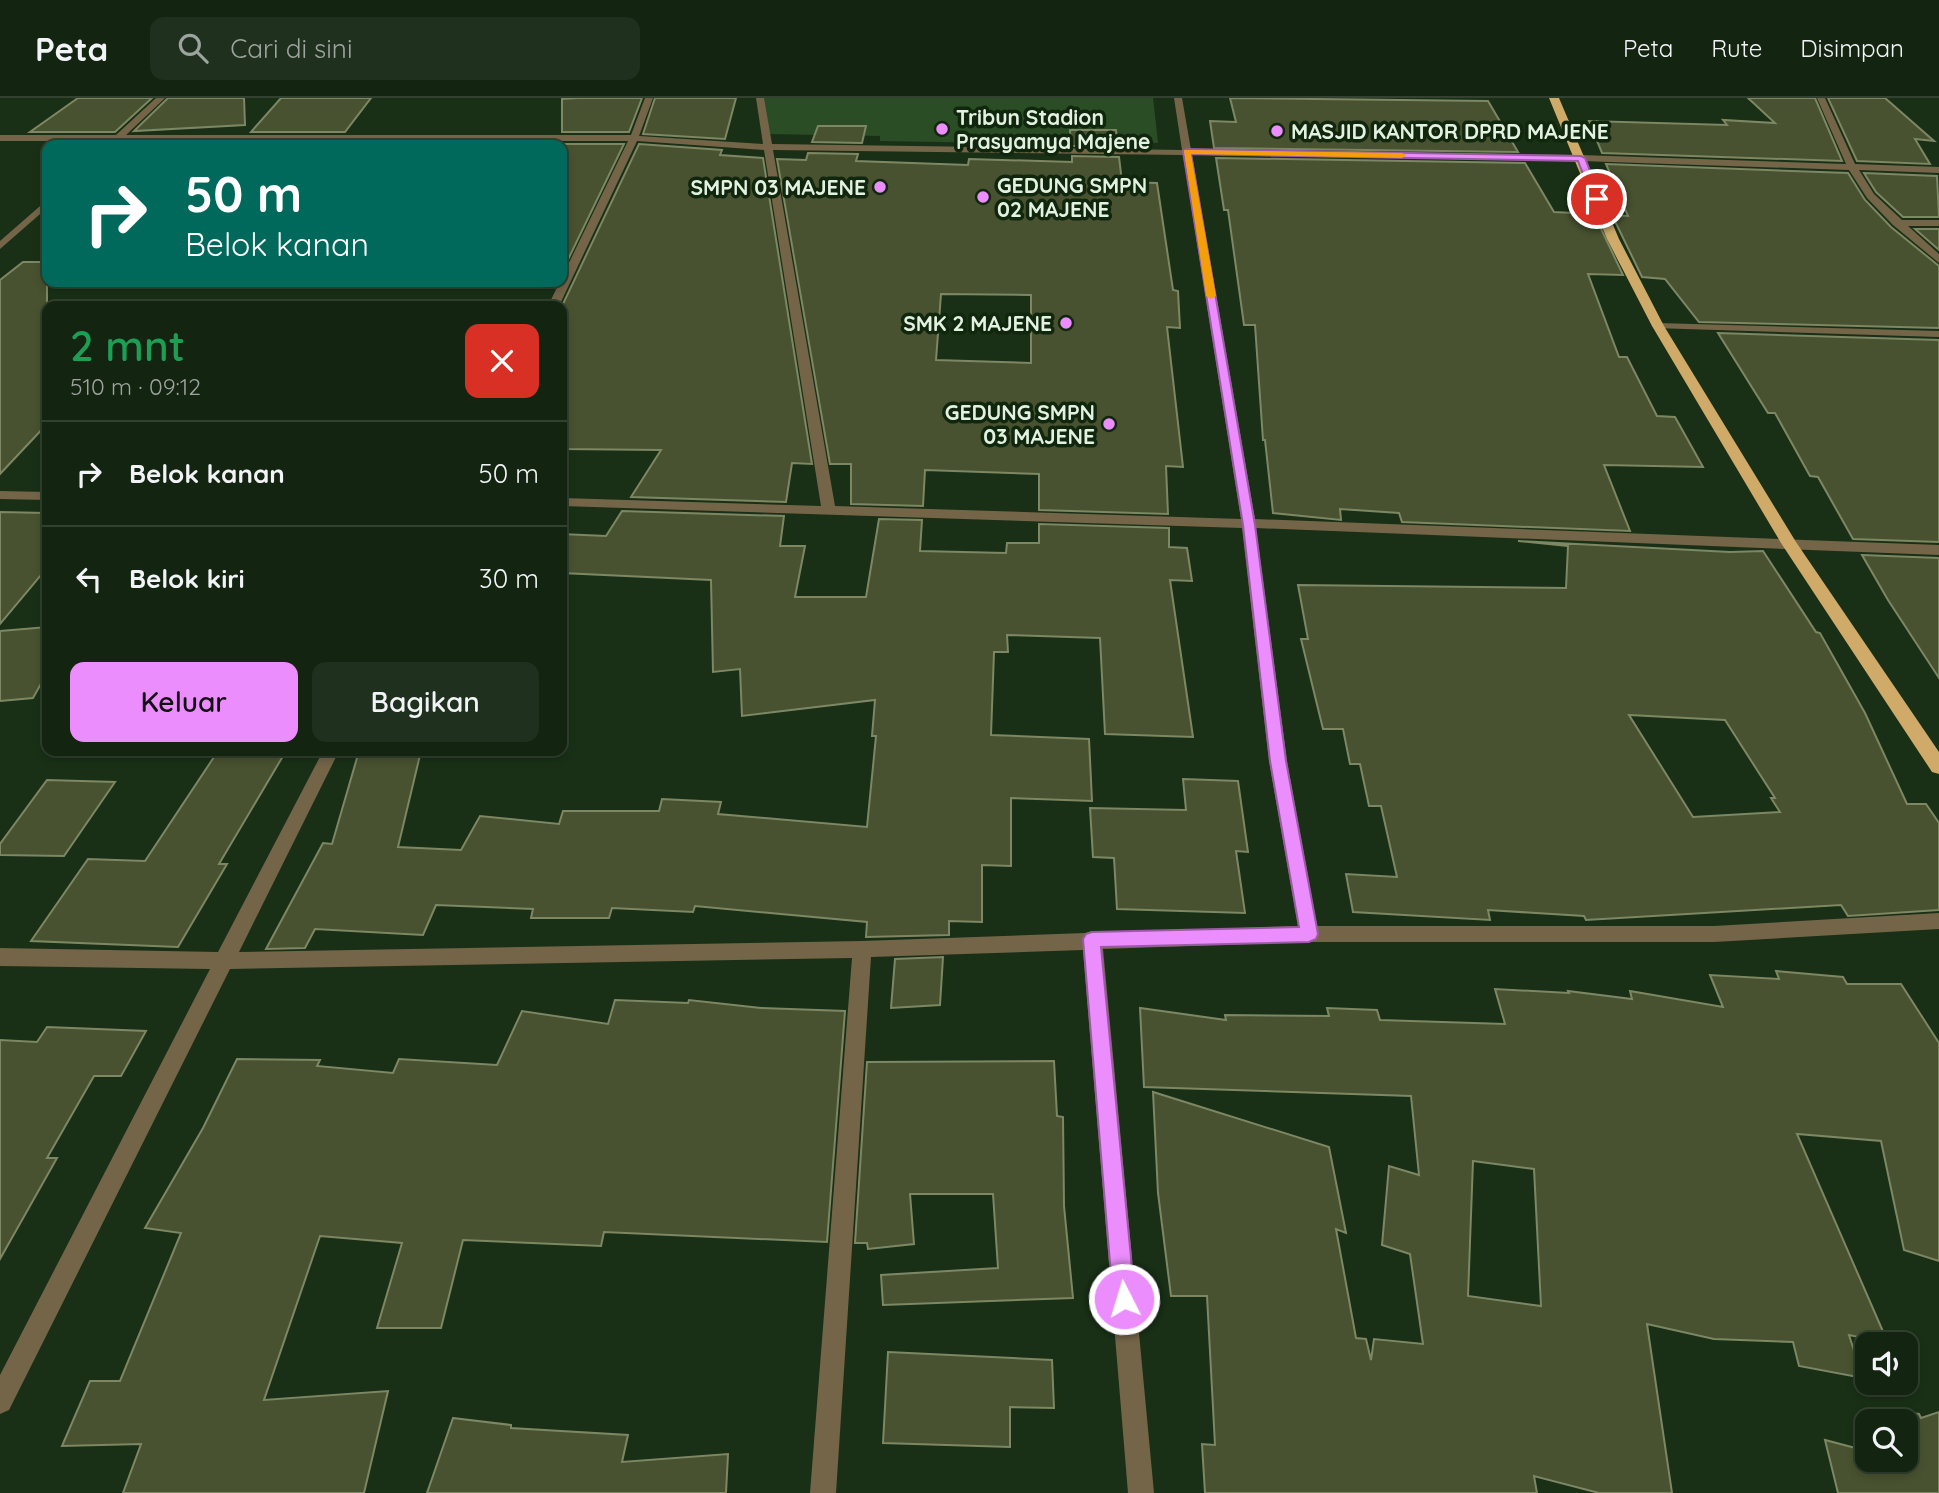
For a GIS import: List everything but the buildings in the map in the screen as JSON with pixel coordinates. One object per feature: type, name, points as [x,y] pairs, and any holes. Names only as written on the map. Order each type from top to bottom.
[{"type":"highway","points":[[1554,98],[1613,239],[1658,326],[1789,543],[1939,767]]},
{"type":"street","points":[[116,140],[161,98]]},
{"type":"street","points":[[567,277],[634,138],[649,98]]},
{"type":"street","points":[[760,98],[766,147],[829,511]]},
{"type":"street","points":[[1178,98],[1249,525],[1278,761],[1309,934]]},
{"type":"street","points":[[1821,98],[1852,167],[1870,196],[1939,260]]},
{"type":"street","points":[[0,138],[634,138],[766,147],[1581,158],[1939,170]]},
{"type":"street","points":[[0,246],[42,208]]},
{"type":"street","points":[[1897,223],[1939,223]]},
{"type":"street","points":[[1658,326],[1939,334]]},
{"type":"street","points":[[0,495],[42,496]]},
{"type":"street","points":[[567,502],[1939,550]]},
{"type":"street","points":[[0,1401],[328,756]]},
{"type":"street","points":[[0,957],[223,961],[862,949],[1092,939],[1309,934],[1714,934],[1939,921]]},
{"type":"street","points":[[1092,939],[1142,1493]]},
{"type":"street","points":[[823,1493],[862,949]]},
{"type":"green space","points":[[763,98],[1153,98],[1158,143],[997,139],[996,143],[880,141],[880,136],[769,134]]},
{"type":"slow traffic","points":[[1211,296],[1187,151],[1402,155]]},
{"type":"place","name":"Tribun Stadion Prasyamya Majene","points":[[942,129]]},
{"type":"place","name":"MASJID KANTOR DPRD MAJENE","points":[[1277,131]]},
{"type":"place","name":"SMPN 03 MAJENE","points":[[880,187]]},
{"type":"place","name":"GEDUNG SMPN 02 MAJENE","points":[[983,197]]},
{"type":"place","name":"SMK 2 MAJENE","points":[[1066,323]]},
{"type":"place","name":"GEDUNG SMPN 03 MAJENE","points":[[1109,424]]},
{"type":"route","points":[[1124,1299],[1092,939],[1309,934],[1278,761],[1249,525],[1187,151],[1581,158],[1597,199]]}]
